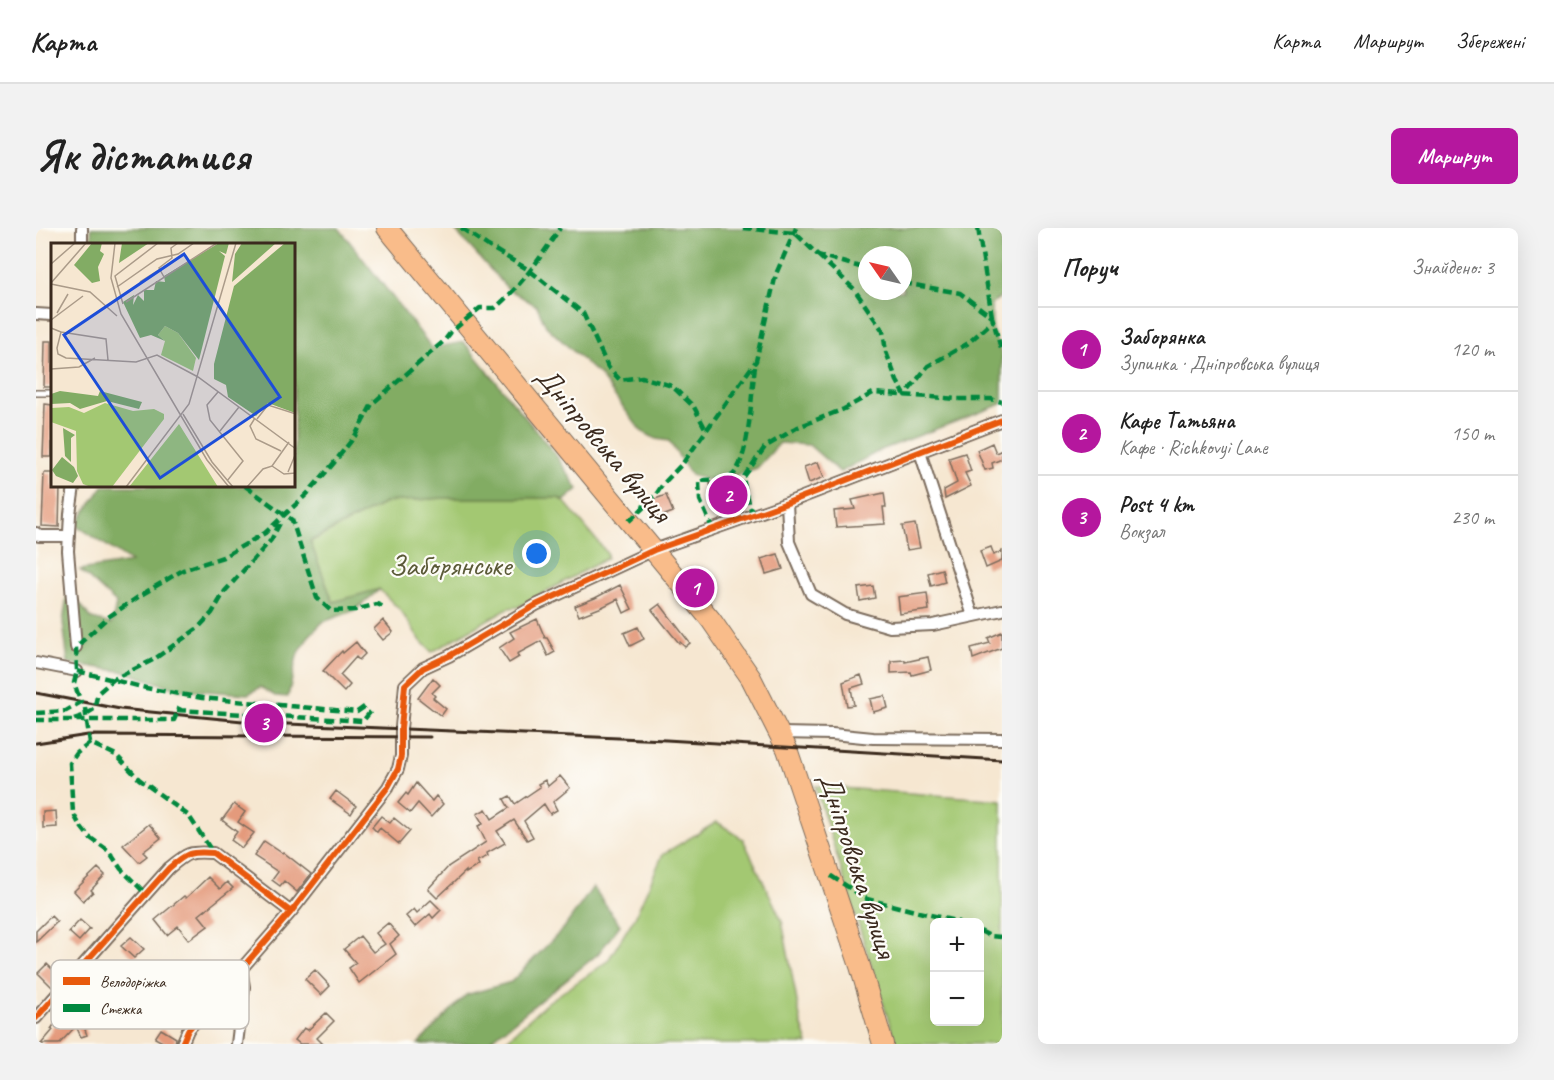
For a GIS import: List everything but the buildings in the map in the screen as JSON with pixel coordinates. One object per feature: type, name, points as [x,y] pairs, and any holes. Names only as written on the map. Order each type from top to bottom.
[{"type":"highway","name":"Дніпровська вулиця","points":[[387,228],[711,620],[751,678],[780,733],[793,764],[860,966],[883,1044]]},
{"type":"street","points":[[36,314],[51,315]]},
{"type":"street","points":[[248,960],[291,912],[388,787],[398,769],[401,756],[405,685],[423,668],[449,656],[536,605],[654,550],[787,503],[1002,420]]},
{"type":"street","points":[[920,452],[973,616]]},
{"type":"street","points":[[74,488],[68,551],[76,647]]},
{"type":"street","points":[[787,503],[789,542],[811,594],[845,614],[890,627],[933,625],[1002,610]]},
{"type":"street","points":[[36,533],[39,536],[69,536]]},
{"type":"street","points":[[36,663],[77,671]]},
{"type":"street","points":[[780,733],[873,738],[1002,739]]},
{"type":"street","points":[[87,960],[169,868],[186,854],[199,852],[213,854],[291,912]]},
{"type":"street","points":[[36,1018],[51,1001]]},
{"type":"street","points":[[183,1044],[189,1029]]},
{"type":"street","points":[[237,1044],[239,1029]]},
{"type":"green space","points":[[91,228],[339,228],[432,348],[464,342],[555,454],[578,489],[564,501],[558,498],[444,498],[387,502],[310,541],[333,602],[380,589],[355,610],[323,622],[309,636],[297,656],[288,697],[275,696],[261,687],[248,694],[176,689],[126,672],[68,663],[63,622],[68,589],[92,619],[112,624],[116,603],[80,570],[131,562],[76,525],[102,488],[296,488],[296,243],[92,243]]},
{"type":"green space","points":[[453,228],[1002,228],[1002,296],[991,304],[993,332],[1002,356],[1002,404],[881,450],[840,472],[809,445],[780,443],[757,468],[715,482],[691,475],[669,441],[656,439],[641,431],[600,376],[546,326],[537,306],[508,289]]},
{"type":"green space","name":"Заборянське","points":[[444,498],[558,498],[564,501],[607,553],[607,558],[518,607],[508,608],[432,652],[421,641],[400,610],[380,590],[333,602],[310,542],[387,502]]},
{"type":"green space","points":[[815,786],[1002,800],[1002,1044],[896,1044]]},
{"type":"green space","points":[[717,822],[743,839],[782,921],[801,1023],[808,1044],[502,1044],[548,1002],[607,962],[635,917],[663,854]]},
{"type":"green space","points":[[593,887],[620,925],[598,954],[486,1044],[418,1044],[466,995],[511,982],[564,928]]},
{"type":"railway","points":[[36,693],[120,709],[264,723],[666,740],[1002,760]]},
{"type":"railway","points":[[36,743],[88,735],[430,737]]},
{"type":"marked path","points":[[461,228],[529,270],[583,313],[608,367],[620,380],[642,377],[672,386],[694,407],[706,430]]},
{"type":"marked path","points":[[36,713],[66,711],[81,702],[74,683],[77,671],[76,647],[107,618],[183,570],[223,557],[265,533],[307,494],[333,464],[355,436],[372,404],[480,308],[495,308],[530,271],[560,228]]},
{"type":"marked path","points":[[743,228],[795,233],[818,255],[858,266]]},
{"type":"marked path","points":[[629,521],[643,508],[645,502],[655,496],[683,463],[756,361],[776,274],[796,228]]},
{"type":"marked path","points":[[978,228],[992,317]]},
{"type":"marked path","points":[[818,255],[854,289],[883,331],[886,352],[905,395],[928,366],[967,344],[993,321]]},
{"type":"marked path","points":[[912,285],[960,293],[992,317],[1002,352]]},
{"type":"marked path","points":[[713,530],[700,500],[699,482],[726,479],[737,470],[742,459],[749,427],[755,367]]},
{"type":"marked path","points":[[754,515],[748,503],[743,478],[765,447],[798,427],[844,409],[873,393],[991,399],[1002,402]]},
{"type":"marked path","points":[[248,488],[292,520],[317,598],[331,611],[355,610],[377,604],[384,607]]},
{"type":"marked path","points":[[74,719],[94,709],[98,693],[114,679],[153,660],[198,628],[212,613],[225,591],[271,540],[280,523]]},
{"type":"marked path","points":[[77,671],[146,688],[202,698],[357,712],[367,705]]},
{"type":"marked path","points":[[36,720],[174,720],[180,707]]},
{"type":"marked path","points":[[85,708],[90,743],[116,755],[139,779],[189,816],[213,853]]},
{"type":"marked path","points":[[177,710],[363,721],[371,711]]},
{"type":"marked path","points":[[90,743],[77,753],[70,763],[73,813],[89,837],[109,851],[121,869],[146,894]]},
{"type":"marked path","points":[[831,876],[867,899],[943,918]]},
{"type":"marked path","points":[[984,933],[1002,937]]},
{"type":"cycle path","points":[[249,960],[291,912],[388,787],[398,769],[401,756],[405,685],[423,668],[449,656],[536,605],[654,550],[787,503],[1002,420]]},
{"type":"cycle path","points":[[87,960],[169,868],[189,854],[213,853],[291,912]]},
{"type":"cycle path","points":[[36,1018],[51,1001]]},
{"type":"cycle path","points":[[182,1044],[189,1029]]},
{"type":"place","name":"Кафе Татьяна","points":[[728,495]]},
{"type":"place","name":"Заборянка","points":[[695,588]]},
{"type":"place","name":"Post 4 km","points":[[264,723]]}]
